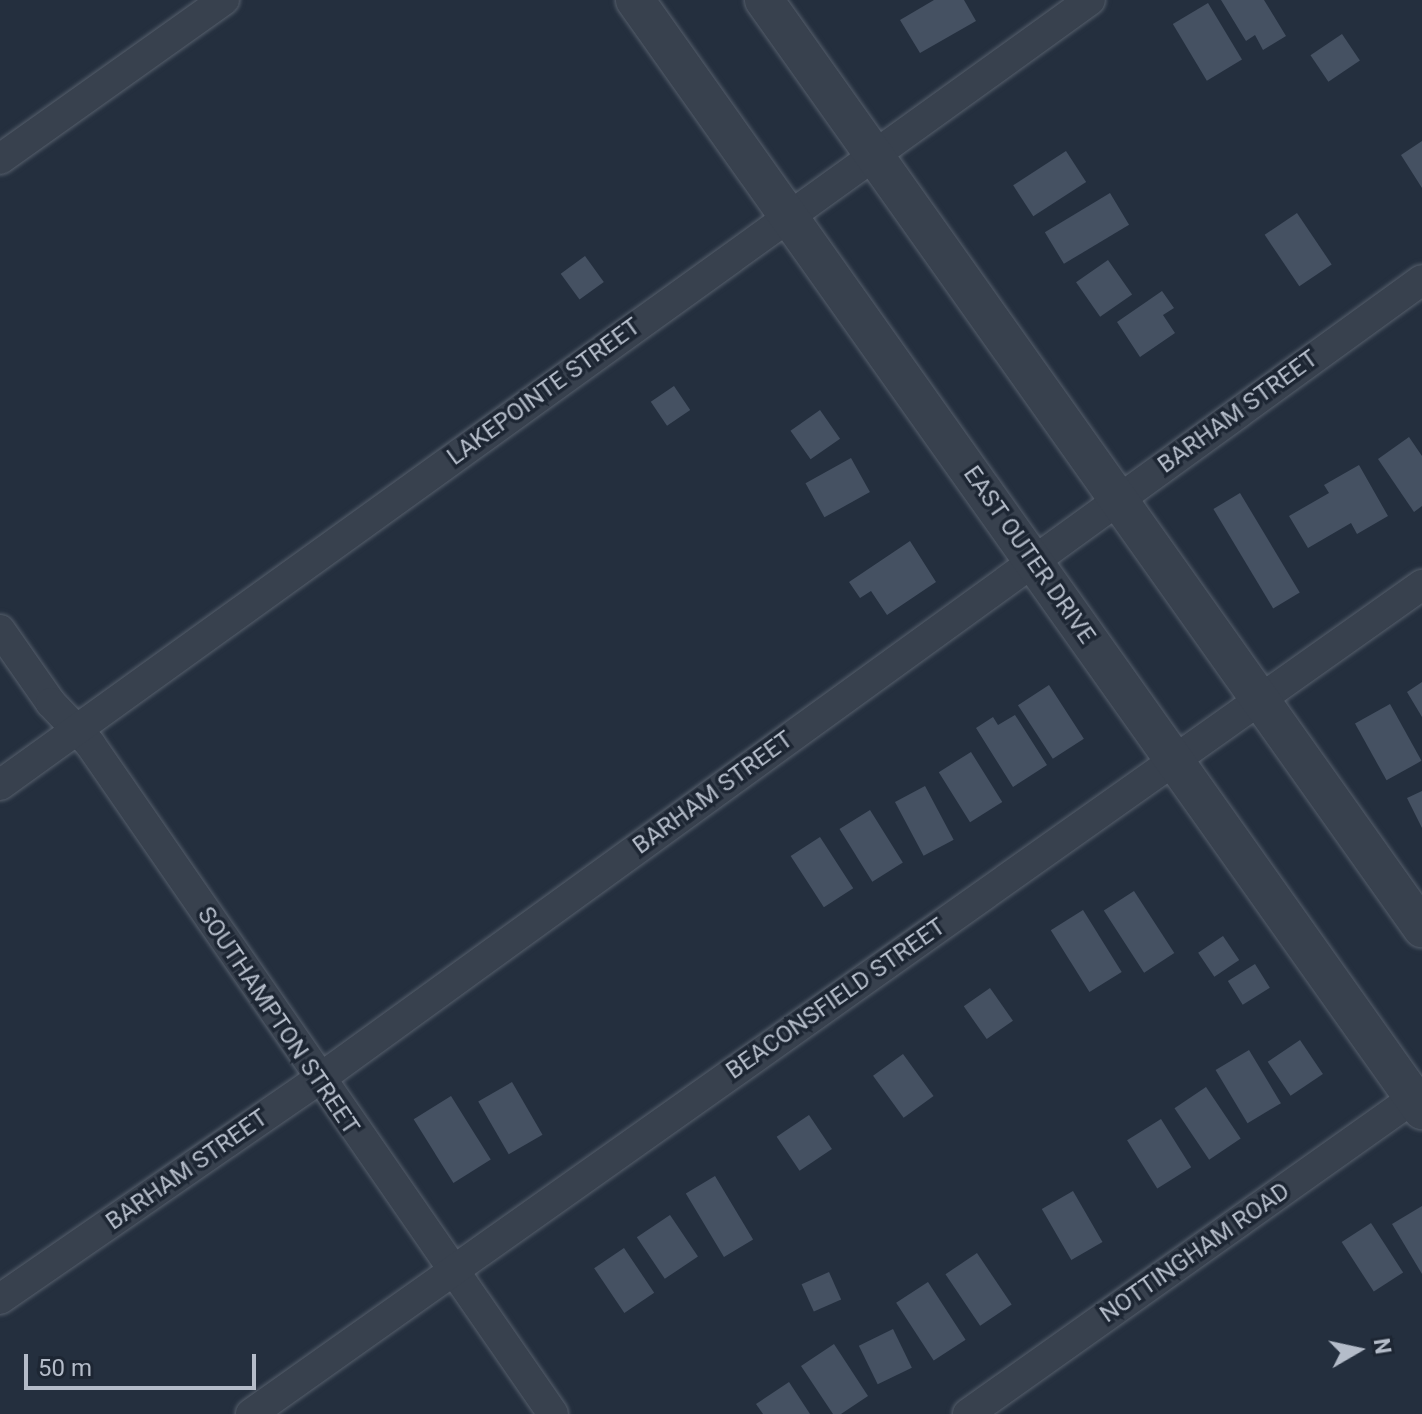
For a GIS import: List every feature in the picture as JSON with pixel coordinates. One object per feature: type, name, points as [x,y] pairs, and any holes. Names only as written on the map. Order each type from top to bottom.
[{"type":"street","points":[[0,159],[224,0]]},
{"type":"street","name":"EAST OUTER DRIVE","points":[[635,0],[1419,1100]]},
{"type":"street","points":[[764,0],[1422,928]]},
{"type":"street","name":"LAKEPOINTE STREET","points":[[0,785],[1090,0]]},
{"type":"street","name":"BARHAM STREET","points":[[0,1299],[318,1080],[1422,280]]},
{"type":"street","name":"BEACONSFIELD STREET","points":[[251,1414],[1422,585]]},
{"type":"street","name":"SOUTHAMPTON STREET","points":[[0,630],[51,703],[78,729],[318,1080],[553,1414]]},
{"type":"street","name":"NOTTINGHAM ROAD","points":[[968,1414],[1419,1100]]},
{"type":"building","points":[[934,0],[964,0],[976,21],[920,53],[900,20]]},
{"type":"building","points":[[1221,0],[1264,0],[1286,36],[1263,50],[1255,35],[1246,41]]},
{"type":"building","points":[[1208,3],[1242,60],[1207,81],[1173,24]]},
{"type":"building","points":[[1342,34],[1360,61],[1328,82],[1310,55]]},
{"type":"building","points":[[1422,141],[1422,188],[1401,155]]},
{"type":"building","points":[[1066,151],[1086,182],[1033,216],[1013,185]]},
{"type":"building","points":[[1110,193],[1129,225],[1064,264],[1045,232]]},
{"type":"building","points":[[1297,213],[1332,264],[1299,286],[1265,235]]},
{"type":"building","points":[[585,256],[604,282],[580,300],[561,274]]},
{"type":"building","points":[[1108,260],[1132,294],[1100,317],[1076,282]]},
{"type":"building","points":[[1162,291],[1174,308],[1163,315],[1175,333],[1140,357],[1117,322]]},
{"type":"building","points":[[674,386],[690,410],[667,426],[651,402]]},
{"type":"building","points":[[820,410],[840,439],[811,459],[791,431]]},
{"type":"building","points":[[1409,437],[1422,456],[1422,506],[1414,512],[1378,459]]},
{"type":"building","points":[[851,458],[870,492],[824,517],[806,483]]},
{"type":"building","points":[[1359,465],[1388,516],[1357,534],[1351,523],[1308,548],[1289,516],[1329,493],[1324,485]]},
{"type":"building","points":[[1240,493],[1300,592],[1273,608],[1213,509]]},
{"type":"building","points":[[910,541],[936,582],[887,615],[871,591],[860,598],[849,582]]},
{"type":"building","points":[[1422,682],[1422,717],[1407,692]]},
{"type":"building","points":[[1049,685],[1084,739],[1053,759],[1018,705]]},
{"type":"building","points":[[1390,704],[1422,761],[1387,780],[1355,723]]},
{"type":"building","points":[[1015,715],[1047,765],[1013,787],[976,728],[993,717],[998,725]]},
{"type":"building","points":[[971,752],[1002,802],[970,822],[939,772]]},
{"type":"building","points":[[925,786],[954,840],[924,856],[895,802]]},
{"type":"building","points":[[1422,791],[1422,828],[1407,798]]},
{"type":"building","points":[[870,810],[903,863],[872,882],[839,829]]},
{"type":"building","points":[[820,837],[853,888],[824,907],[791,856]]},
{"type":"building","points":[[1134,891],[1174,953],[1144,973],[1104,911]]},
{"type":"building","points":[[1083,910],[1122,972],[1089,992],[1051,930]]},
{"type":"building","points":[[1223,936],[1239,960],[1214,977],[1198,953]]},
{"type":"building","points":[[1255,964],[1270,988],[1243,1005],[1228,981]]},
{"type":"building","points":[[990,988],[1013,1021],[987,1039],[964,1006]]},
{"type":"building","points":[[1300,1040],[1323,1074],[1291,1096],[1268,1062]]},
{"type":"building","points":[[1249,1050],[1281,1103],[1248,1123],[1216,1070]]},
{"type":"building","points":[[903,1054],[934,1096],[904,1118],[873,1076]]},
{"type":"building","points":[[512,1082],[542,1135],[509,1154],[478,1102]]},
{"type":"building","points":[[1206,1087],[1241,1138],[1209,1160],[1174,1108]]},
{"type":"building","points":[[451,1096],[491,1160],[453,1183],[414,1119]]},
{"type":"building","points":[[809,1115],[832,1149],[800,1171],[777,1137]]},
{"type":"building","points":[[1161,1119],[1191,1167],[1157,1189],[1127,1140]]},
{"type":"building","points":[[715,1176],[753,1239],[724,1257],[686,1194]]},
{"type":"building","points":[[1073,1191],[1102,1242],[1071,1260],[1042,1209]]},
{"type":"building","points":[[1422,1206],[1422,1274],[1392,1224]]},
{"type":"building","points":[[670,1215],[698,1256],[665,1279],[637,1237]]},
{"type":"building","points":[[1371,1223],[1403,1272],[1374,1292],[1342,1242]]},
{"type":"building","points":[[624,1248],[654,1293],[624,1313],[594,1268]]},
{"type":"building","points":[[977,1253],[1012,1304],[980,1326],[945,1274]]},
{"type":"building","points":[[829,1272],[841,1299],[814,1312],[802,1284]]},
{"type":"building","points":[[928,1282],[966,1340],[934,1361],[896,1303]]},
{"type":"building","points":[[893,1329],[912,1368],[878,1384],[859,1346]]},
{"type":"building","points":[[834,1344],[868,1396],[841,1414],[833,1414],[801,1366]]},
{"type":"building","points":[[789,1382],[810,1414],[763,1414],[756,1404]]}]
